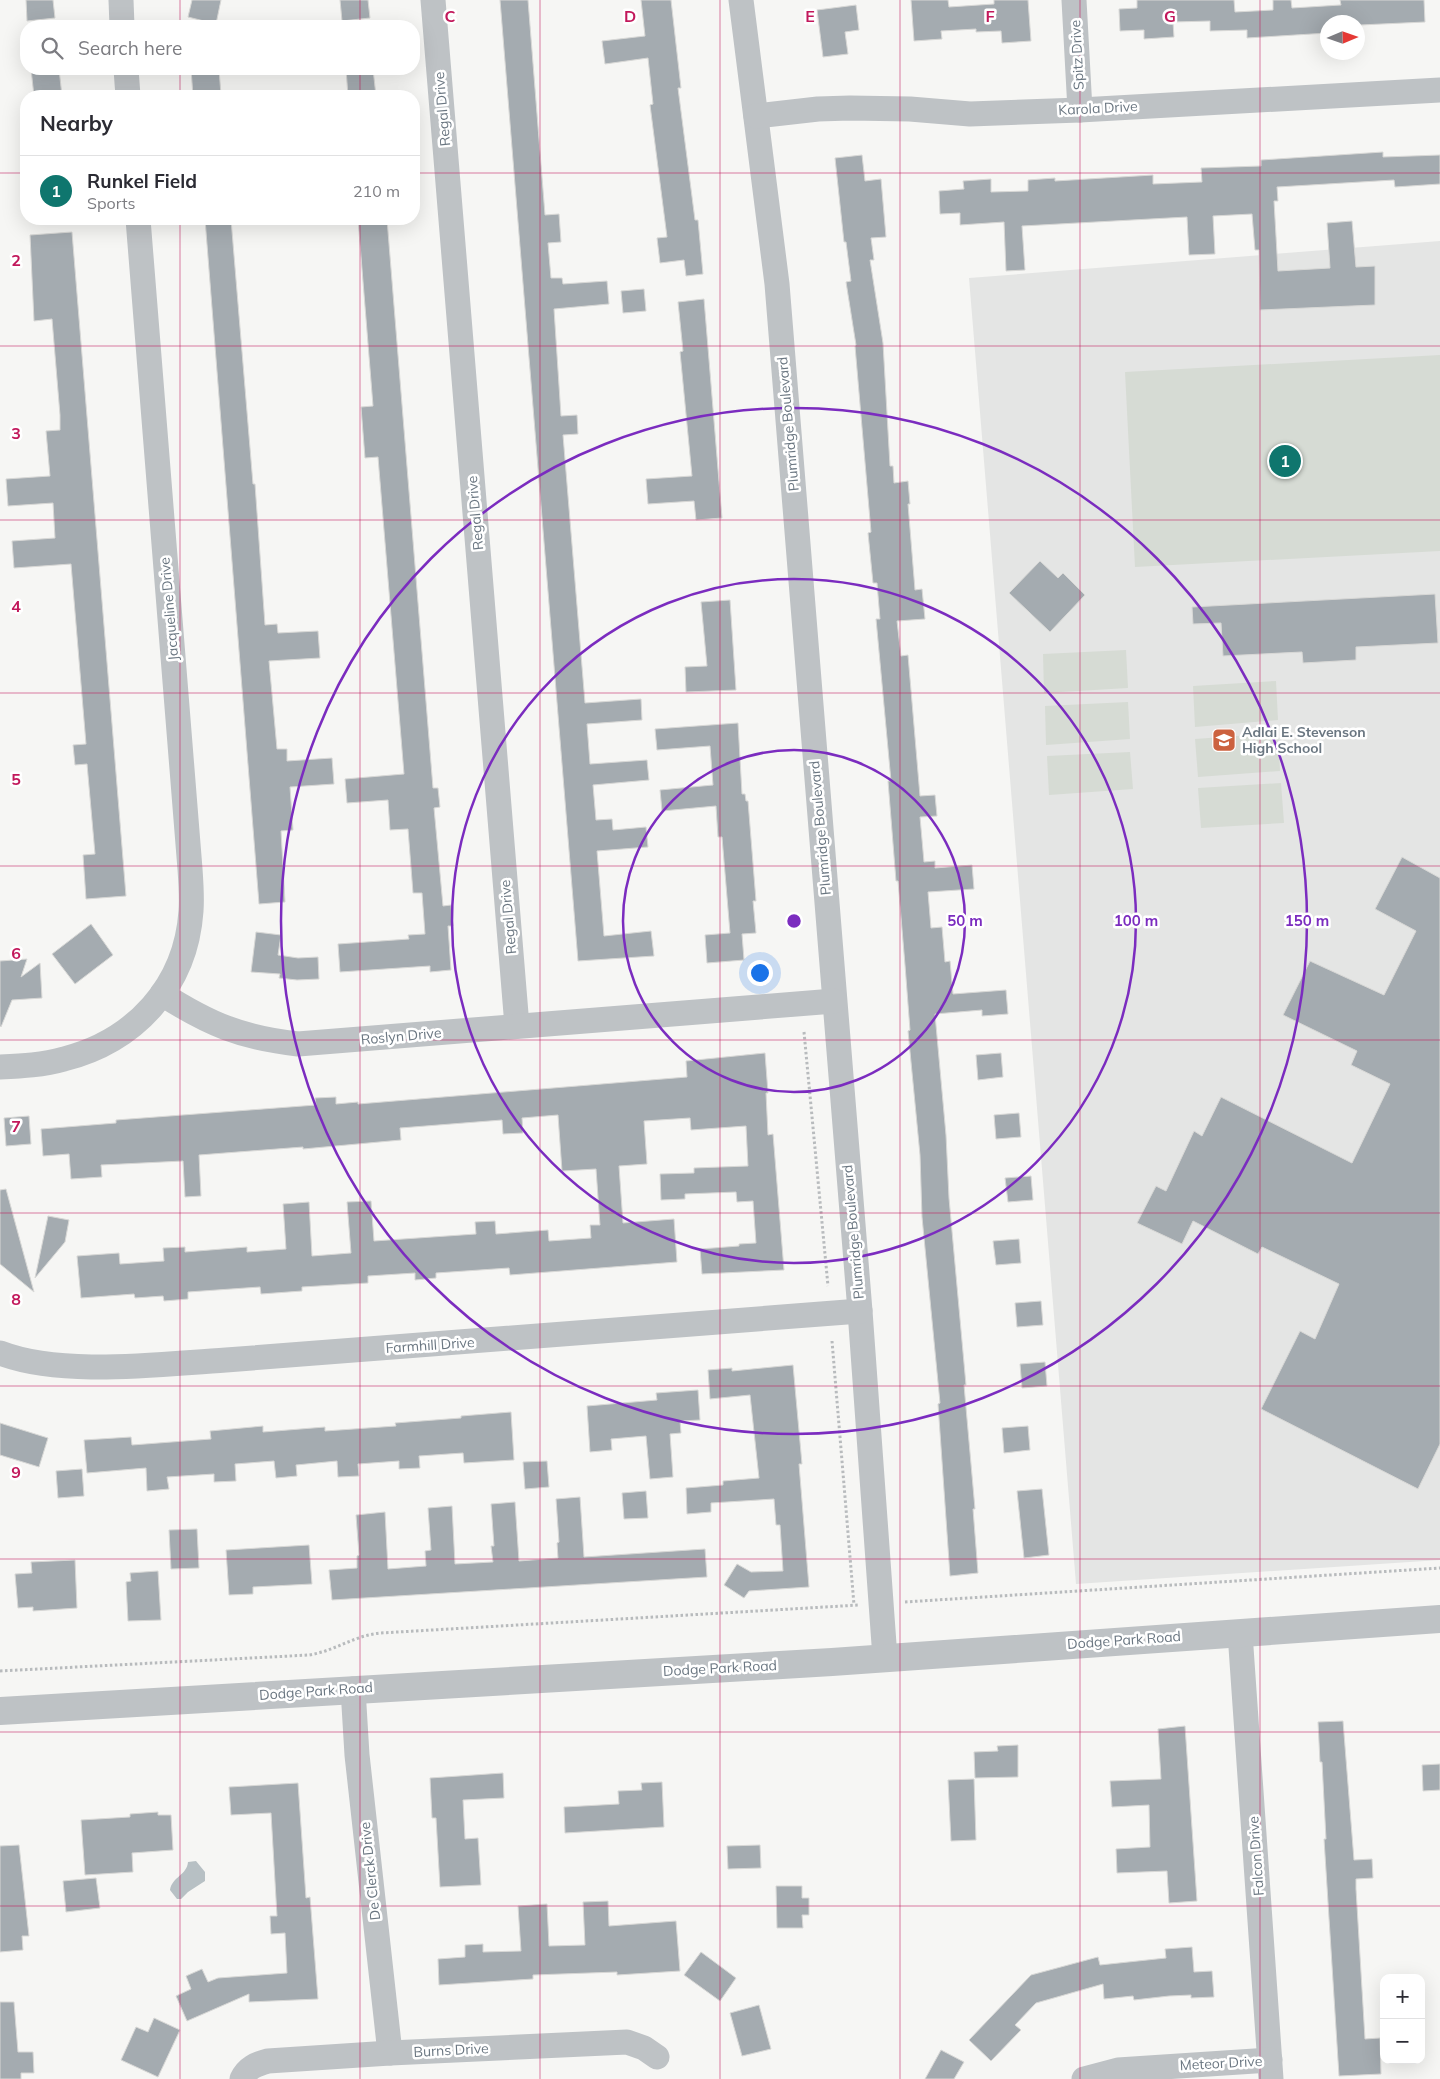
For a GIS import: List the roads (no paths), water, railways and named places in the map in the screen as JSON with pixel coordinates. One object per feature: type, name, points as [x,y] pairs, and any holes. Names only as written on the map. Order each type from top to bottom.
[{"type":"street","points":[[121,0],[122,20]]},
{"type":"street","name":"Regal Drive","points":[[433,0],[517,1026]]},
{"type":"street","name":"Plumridge Boulevard","points":[[741,0],[777,284],[860,1311],[885,1658]]},
{"type":"street","name":"Spitz Drive","points":[[1074,0],[1080,110]]},
{"type":"street","points":[[126,75],[128,90]]},
{"type":"street","name":"Karola Drive","points":[[756,116],[818,109],[850,108],[910,109],[970,114],[1080,110],[1440,90]]},
{"type":"street","name":"Jacqueline Drive","points":[[138,225],[190,870],[191,912],[185,948],[176,970],[162,994]]},
{"type":"street","points":[[0,1067],[39,1064],[65,1059],[90,1051],[113,1040],[138,1023],[162,994]]},
{"type":"street","name":"Roslyn Drive","points":[[162,994],[205,1020],[231,1031],[271,1041],[298,1044],[834,1001]]},
{"type":"street","name":"Farmhill Drive","points":[[0,1353],[36,1364],[121,1366],[236,1359],[860,1311]]},
{"type":"street","name":"Dodge Park Road","points":[[0,1711],[885,1658],[1440,1619]]},
{"type":"street","name":"Falcon Drive","points":[[1240,1633],[1271,2070]]},
{"type":"street","name":"De Clerck Drive","points":[[353,1689],[358,1754],[390,2052]]},
{"type":"street","name":"Burns Drive","points":[[243,2076],[256,2064],[268,2061],[390,2052],[627,2042],[644,2048],[657,2057]]},
{"type":"street","name":"Meteor Drive","points":[[1084,2079],[1118,2070],[1271,2070]]},
{"type":"place","name":"Runkel Field","points":[[1285,461]]},
{"type":"place","name":"Adlai E. Stevenson High School","points":[[1224,740]]}]
